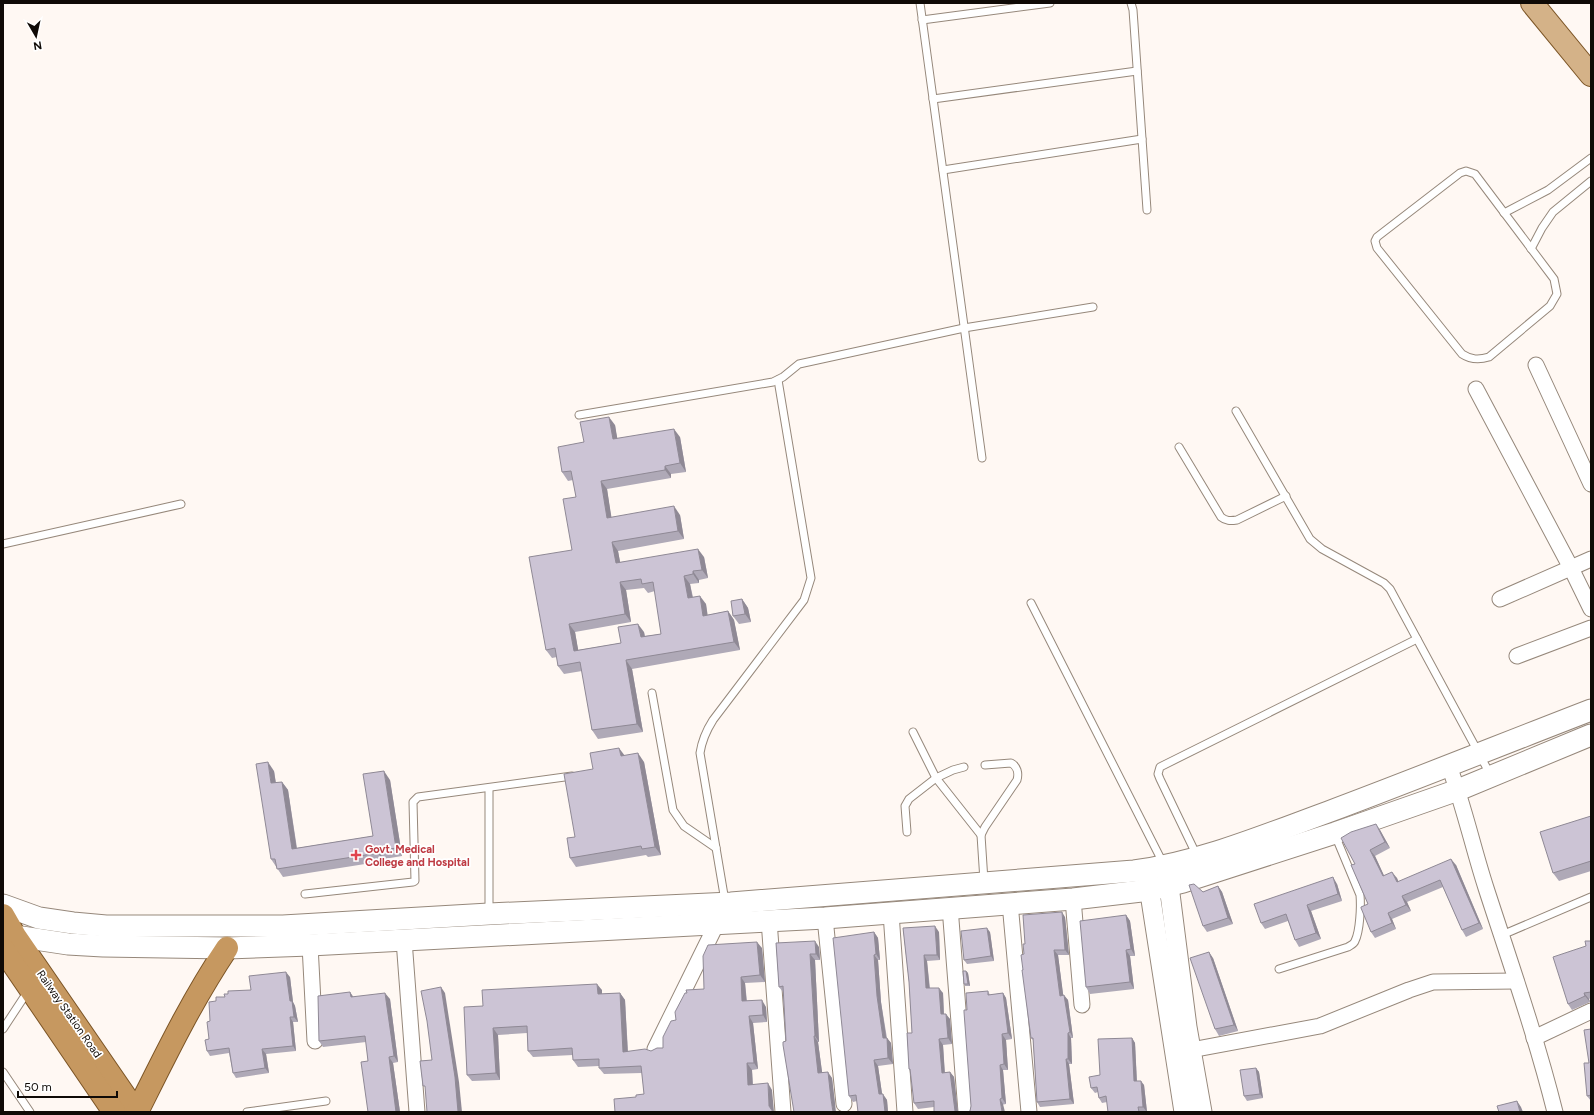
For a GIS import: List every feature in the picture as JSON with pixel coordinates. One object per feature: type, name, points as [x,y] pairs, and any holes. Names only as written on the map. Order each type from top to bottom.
[{"type":"highway","name":"Railway Station Road","points":[[3,915],[7,938],[36,982],[114,1112]]},
{"type":"highway","points":[[137,1112],[205,981],[228,948]]},
{"type":"highway","name":"Railway Station Road","points":[[36,982],[137,1112]]},
{"type":"main road","points":[[1532,3],[1591,75]]},
{"type":"main road","points":[[1551,3],[1591,52]]},
{"type":"main road","points":[[3,905],[39,918],[106,926],[283,926],[489,914],[725,903],[984,883],[1157,878],[1198,858],[1280,830],[1330,823],[1449,766],[1591,710]]},
{"type":"main road","points":[[7,938],[75,945],[228,948],[310,945],[825,918],[950,907],[1073,899],[1157,878],[1330,823],[1458,790],[1591,735]]},
{"type":"street","points":[[1536,365],[1591,484]]},
{"type":"street","points":[[1476,389],[1591,608]]},
{"type":"street","points":[[1500,599],[1591,559]]},
{"type":"street","points":[[1517,656],[1591,628]]},
{"type":"street","points":[[1449,766],[1458,790],[1534,1038],[1555,1112]]},
{"type":"street","points":[[1157,878],[1202,1112]]},
{"type":"street","points":[[1157,878],[1184,1112]]},
{"type":"street","points":[[1073,899],[1082,1005]]},
{"type":"street","points":[[654,1049],[718,923],[725,903]]},
{"type":"street","points":[[1010,903],[1029,1112]]},
{"type":"street","points":[[950,907],[966,1112]]},
{"type":"street","points":[[891,913],[905,1112]]},
{"type":"street","points":[[825,918],[844,1104]]},
{"type":"street","points":[[769,920],[783,1112]]},
{"type":"street","points":[[404,940],[416,1112]]},
{"type":"street","points":[[310,945],[315,1041]]},
{"type":"street","points":[[1191,1050],[1320,1026],[1409,990],[1433,982],[1516,981]]},
{"type":"street","points":[[1534,1038],[1591,1011]]},
{"type":"lane","points":[[920,3],[982,458]]},
{"type":"lane","points":[[922,20],[1050,3]]},
{"type":"lane","points":[[1131,3],[1133,10],[1147,210]]},
{"type":"lane","points":[[933,99],[1137,72]]},
{"type":"lane","points":[[942,170],[1142,139]]},
{"type":"lane","points":[[1504,213],[1548,190],[1591,158]]},
{"type":"lane","points":[[1466,171],[1475,174],[1504,213],[1554,279],[1557,294],[1550,306],[1489,357],[1473,359],[1462,354],[1377,248],[1377,237],[1460,173],[1466,171]]},
{"type":"lane","points":[[1531,249],[1542,228],[1553,212],[1591,181]]},
{"type":"lane","points":[[579,415],[778,380],[799,364],[964,328],[1093,308]]},
{"type":"lane","points":[[725,903],[700,753],[702,742],[705,732],[804,600],[811,578],[778,380]]},
{"type":"lane","points":[[1236,411],[1310,538],[1316,545],[1384,583],[1390,589],[1491,776]]},
{"type":"lane","points":[[1179,446],[1221,517],[1225,520],[1237,520],[1286,496]]},
{"type":"lane","points":[[3,544],[181,504]]},
{"type":"lane","points":[[1031,603],[1157,878]]},
{"type":"lane","points":[[1198,858],[1160,779],[1158,774],[1160,767],[1417,639]]},
{"type":"lane","points":[[652,693],[673,810],[684,826],[716,848]]},
{"type":"lane","points":[[913,732],[936,778],[981,835]]},
{"type":"lane","points":[[984,883],[981,835],[1018,776],[1016,767],[1011,763],[985,765]]},
{"type":"lane","points":[[907,832],[906,803],[936,778],[953,770],[964,767]]},
{"type":"lane","points":[[305,894],[413,882],[416,878],[413,802],[418,797],[580,775]]},
{"type":"lane","points":[[489,788],[489,914]]},
{"type":"lane","points":[[1279,969],[1348,948],[1354,943],[1357,936],[1361,902],[1360,895],[1330,823]]},
{"type":"lane","points":[[1502,935],[1591,897]]},
{"type":"lane","points":[[3,1029],[36,982]]},
{"type":"lane","points":[[3,1072],[30,1112]]},
{"type":"lane","points":[[247,1112],[326,1101]]},
{"type":"building","points":[[609,417],[613,439],[674,429],[680,463],[665,466],[665,470],[601,481],[607,518],[674,506],[678,531],[612,542],[616,563],[698,549],[702,570],[693,571],[693,574],[684,576],[688,598],[700,596],[703,616],[728,611],[734,642],[626,660],[637,724],[592,730],[580,662],[558,666],[555,648],[546,650],[529,557],[572,550],[563,499],[576,497],[571,471],[562,472],[558,447],[584,442],[580,422]],"holes":[[[641,579],[642,584],[653,582],[661,634],[641,637],[638,624],[618,627],[621,643],[574,651],[569,624],[625,614],[620,582]]]},
{"type":"building","points":[[742,599],[745,614],[733,616],[731,601]]},
{"type":"building","points":[[619,748],[621,756],[638,753],[655,847],[642,849],[641,846],[570,858],[567,838],[575,837],[564,774],[593,769],[590,753]]},
{"type":"building","points":[[268,762],[271,783],[282,782],[292,849],[373,836],[363,774],[384,771],[396,848],[378,851],[378,853],[277,869],[275,859],[271,859],[256,764]]},
{"type":"building","points":[[1591,816],[1591,861],[1553,873],[1540,832]]},
{"type":"building","points":[[1376,824],[1385,842],[1370,850],[1383,876],[1392,872],[1397,882],[1451,859],[1479,923],[1462,930],[1440,880],[1402,896],[1406,905],[1388,913],[1392,923],[1371,932],[1361,908],[1368,904],[1351,865],[1355,864],[1341,838],[1351,832]]},
{"type":"building","points":[[1333,877],[1338,894],[1307,905],[1316,933],[1295,940],[1286,914],[1261,923],[1254,904]]},
{"type":"building","points":[[1194,884],[1203,892],[1218,886],[1228,918],[1203,926],[1189,885]]},
{"type":"building","points":[[1062,912],[1065,950],[1054,950],[1060,996],[1064,995],[1070,1032],[1068,1033],[1068,1059],[1066,1059],[1070,1099],[1037,1102],[1033,1038],[1031,1038],[1022,970],[1021,955],[1024,954],[1023,944],[1025,944],[1023,915]]},
{"type":"building","points":[[1126,915],[1131,949],[1126,950],[1130,982],[1086,987],[1080,921]]},
{"type":"building","points":[[935,926],[937,955],[924,955],[926,988],[939,988],[941,1014],[946,1014],[948,1038],[939,1039],[942,1073],[950,1072],[955,1112],[934,1112],[934,1101],[914,1103],[909,1069],[907,1033],[912,1033],[909,982],[903,928]]},
{"type":"building","points":[[987,928],[991,956],[964,960],[961,931]]},
{"type":"building","points":[[874,932],[877,996],[883,1038],[887,1038],[888,1058],[874,1060],[879,1094],[883,1094],[885,1112],[858,1112],[856,1095],[849,1096],[833,938]]},
{"type":"building","points":[[815,941],[816,954],[810,954],[814,1036],[818,1073],[828,1072],[833,1112],[794,1112],[783,1045],[783,1042],[786,1041],[783,986],[779,987],[776,943]]},
{"type":"building","points":[[1585,941],[1591,941],[1591,992],[1584,993],[1585,996],[1568,1004],[1553,957],[1586,946]]},
{"type":"building","points":[[757,942],[760,975],[741,977],[742,1001],[762,1000],[763,1015],[749,1016],[754,1063],[747,1063],[748,1085],[768,1083],[769,1106],[773,1112],[615,1112],[614,1099],[636,1097],[636,1095],[644,1094],[641,1066],[599,1068],[599,1059],[573,1060],[572,1048],[528,1051],[527,1026],[493,1028],[496,1073],[467,1075],[464,1007],[483,1006],[482,990],[597,984],[598,994],[620,993],[623,1052],[645,1049],[651,1051],[657,1048],[663,1048],[663,1037],[671,1021],[676,1020],[675,1012],[685,993],[687,993],[686,990],[704,989],[703,956],[708,945]]},
{"type":"building","points":[[1209,952],[1234,1025],[1215,1029],[1190,958]]},
{"type":"building","points":[[963,971],[966,971],[968,984],[964,984]]},
{"type":"building","points":[[286,972],[294,1017],[290,1017],[293,1046],[262,1049],[265,1068],[233,1073],[229,1048],[207,1051],[205,1040],[209,1039],[207,1022],[210,1021],[209,1002],[216,1001],[216,997],[225,997],[224,994],[228,994],[228,991],[251,990],[249,976]]},
{"type":"building","points":[[441,987],[455,1077],[458,1112],[427,1112],[425,1086],[423,1086],[420,1061],[432,1060],[427,1021],[421,991]]},
{"type":"building","points":[[988,991],[988,995],[1003,993],[1008,1033],[1002,1034],[1004,1064],[1000,1065],[1002,1098],[1000,1099],[1002,1112],[968,1112],[970,1111],[971,1106],[964,1012],[964,1010],[967,1010],[966,993]]},
{"type":"building","points":[[350,992],[351,997],[385,993],[394,1056],[389,1057],[396,1112],[368,1112],[361,1062],[368,1061],[365,1036],[319,1041],[318,996]]},
{"type":"building","points":[[1591,1029],[1591,1095],[1587,1096],[1584,1063],[1589,1063],[1584,1030]]},
{"type":"building","points":[[1132,1038],[1134,1081],[1141,1081],[1143,1107],[1138,1107],[1139,1112],[1108,1112],[1106,1096],[1099,1098],[1097,1087],[1091,1088],[1089,1077],[1100,1075],[1098,1039]]},
{"type":"building","points":[[1256,1068],[1260,1094],[1244,1096],[1240,1070]]},
{"type":"building","points":[[1517,1101],[1520,1112],[1499,1112],[1497,1106]]},
{"type":"place","name":"Govt. Medical College and Hospital","points":[[356,855]]}]
